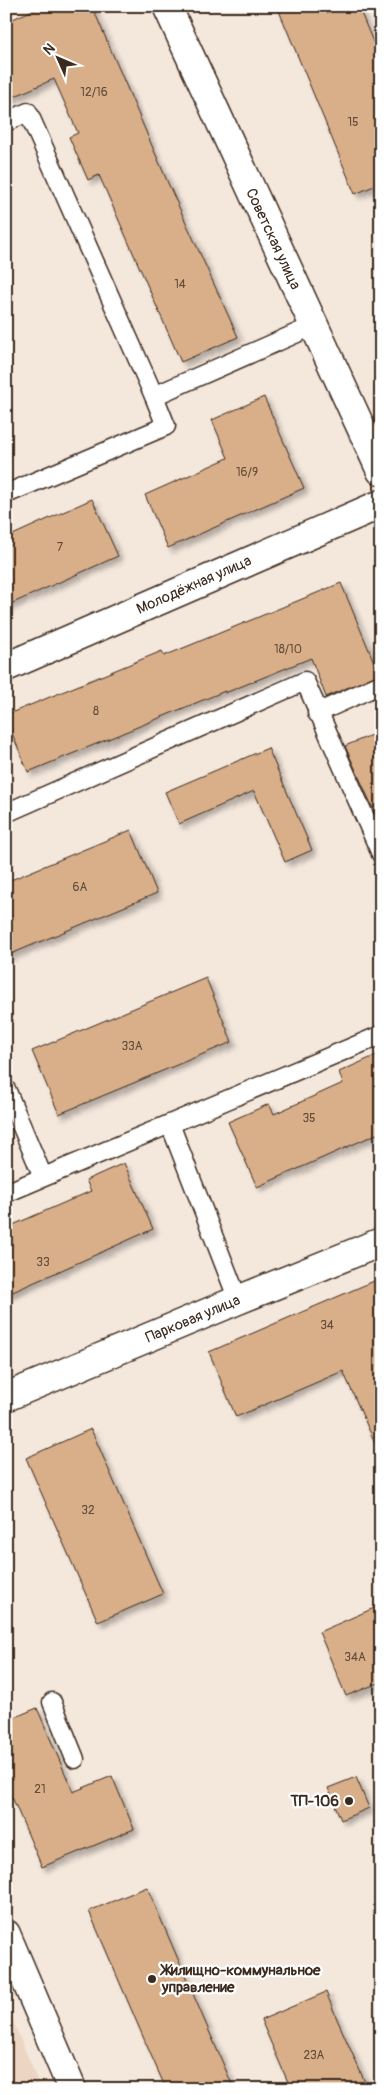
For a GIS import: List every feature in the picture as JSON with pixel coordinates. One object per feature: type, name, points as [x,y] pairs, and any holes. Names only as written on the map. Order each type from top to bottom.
[{"type":"street","name":"Советская улица","points":[[167,6],[381,471]]},
{"type":"street","name":"Молодёжная улица","points":[[6,667],[381,504]]},
{"type":"street","name":"Парковая улица","points":[[6,1398],[381,1242]]},
{"type":"street","points":[[6,1934],[72,2089]]},
{"type":"lane","points":[[6,122],[28,112],[166,426],[6,494]]},
{"type":"lane","points":[[154,396],[313,326]]},
{"type":"lane","points":[[6,813],[305,682],[317,713],[381,854]]},
{"type":"lane","points":[[317,713],[381,684]]},
{"type":"lane","points":[[6,1193],[381,1035]]},
{"type":"lane","points":[[6,1089],[43,1178]]},
{"type":"lane","points":[[170,1124],[238,1300]]},
{"type":"lane","points":[[52,1702],[75,1759]]},
{"type":"shaded area","points":[[6,2004],[41,2089],[6,2089]]},
{"type":"building","points":[[42,6],[92,6],[168,183],[238,337],[181,362],[99,175],[88,180],[69,137],[78,133],[54,79],[6,100],[6,22]]},
{"type":"building","points":[[277,6],[358,6],[381,61],[381,183],[355,194]]},
{"type":"building","points":[[264,397],[304,488],[168,548],[145,495],[228,458],[212,420]]},
{"type":"building","points":[[92,499],[118,556],[6,606],[6,538]]},
{"type":"building","points":[[341,583],[379,674],[326,697],[311,658],[225,693],[225,691],[28,772],[6,715],[162,651],[164,656]]},
{"type":"building","points":[[381,731],[381,826],[345,746]]},
{"type":"building","points":[[268,748],[312,850],[285,862],[254,791],[179,824],[165,792]]},
{"type":"building","points":[[131,830],[157,893],[6,956],[6,882]]},
{"type":"building","points":[[206,978],[232,1042],[59,1114],[32,1051]]},
{"type":"building","points":[[381,1053],[381,1132],[257,1187],[228,1122],[269,1104],[274,1114],[343,1083],[339,1072]]},
{"type":"building","points":[[124,1163],[153,1229],[6,1295],[6,1228],[91,1191],[86,1180]]},
{"type":"building","points":[[374,1281],[381,1297],[381,1457],[343,1371],[236,1417],[209,1352]]},
{"type":"building","points":[[91,1429],[163,1594],[98,1622],[26,1458]]},
{"type":"building","points":[[381,1605],[381,1682],[346,1696],[319,1632]]},
{"type":"building","points":[[37,1708],[73,1792],[112,1776],[134,1829],[42,1867],[6,1783],[6,1721]]},
{"type":"building","name":"ТП-106","points":[[356,1777],[369,1808],[341,1820],[328,1788]]},
{"type":"building","name":"Жилищно-коммунальное управление","points":[[147,1887],[234,2089],[166,2089],[147,2046],[89,1911]]},
{"type":"building","points":[[326,1992],[368,2089],[291,2089],[261,2020]]},
{"type":"place","name":"ТП-106","points":[[349,1801]]},
{"type":"place","name":"Жилищно-коммунальное управление","points":[[152,1979]]}]
